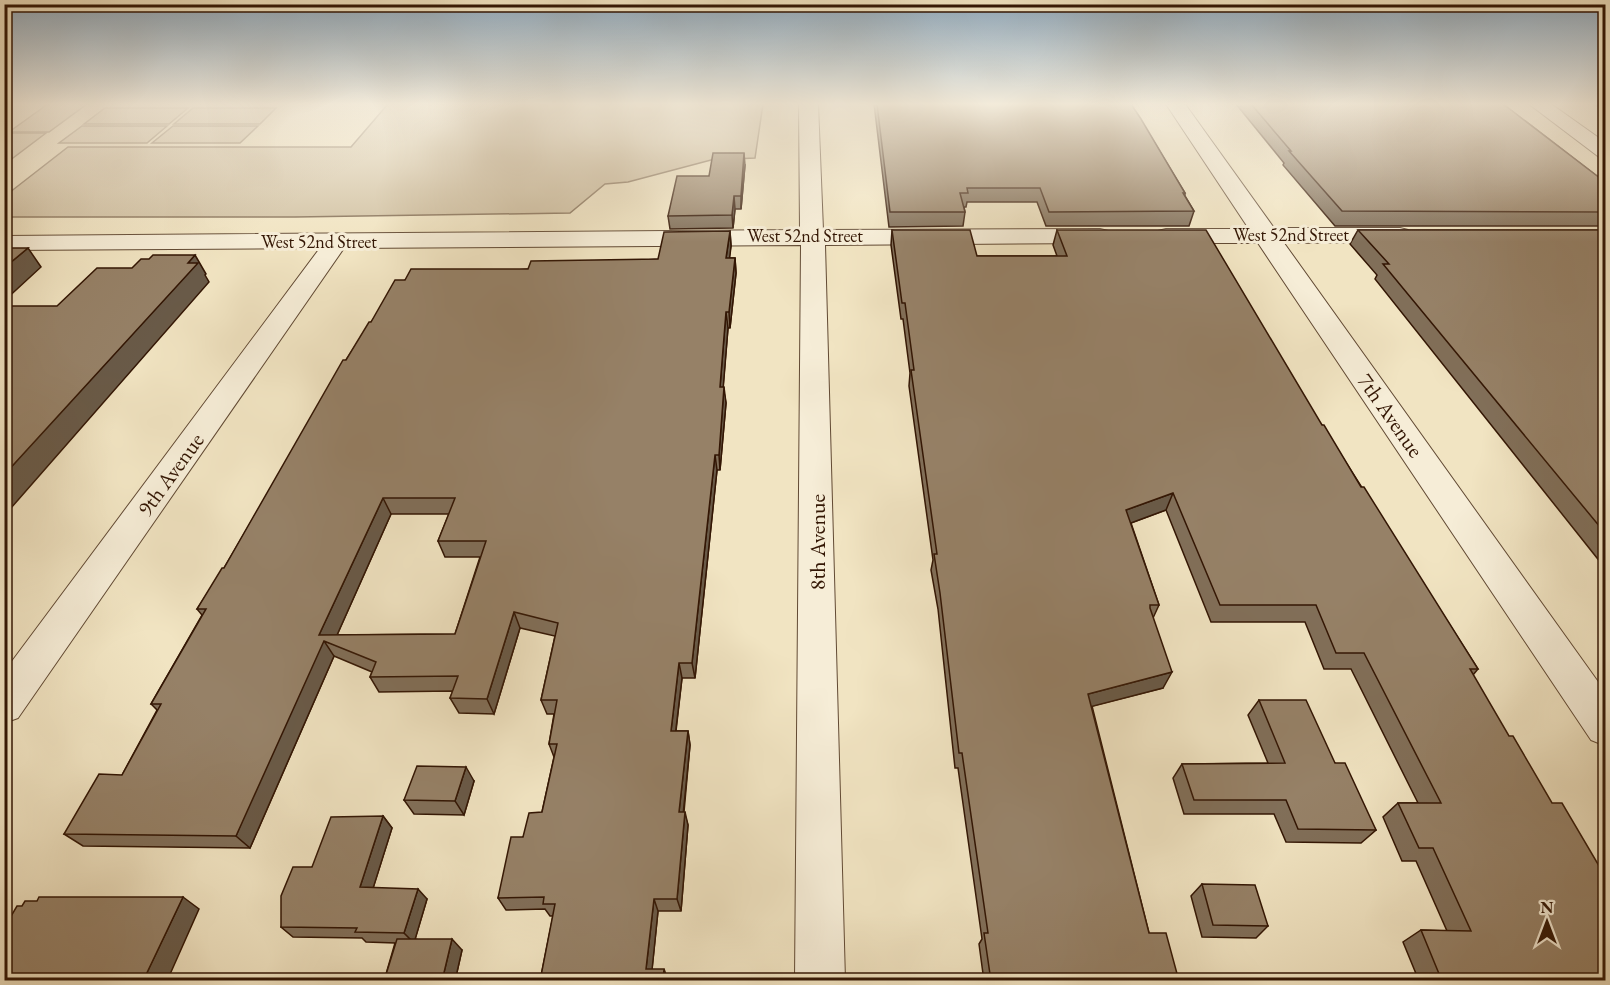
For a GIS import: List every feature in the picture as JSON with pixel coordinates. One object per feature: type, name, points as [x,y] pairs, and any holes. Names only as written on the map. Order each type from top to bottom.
[{"type":"street","name":"8th Avenue","points":[[809,150],[810,219],[815,260],[820,981]]},
{"type":"street","name":"7th Avenue","points":[[1207,150],[1605,727]]},
{"type":"street","name":"West 52nd Street","points":[[4,243],[336,243],[812,236],[1419,235]]},
{"type":"street","name":"9th Avenue","points":[[4,705],[336,243]]},
{"type":"shaded area","points":[[5,150],[24,150],[5,164]]},
{"type":"shaded area","points":[[64,150],[756,150],[755,158],[711,160],[628,182],[605,184],[570,213],[295,217],[5,217],[5,196]]},
{"type":"building","points":[[883,150],[1159,150],[1194,211],[1049,212],[1040,188],[967,188],[968,193],[960,193],[965,212],[890,212]]},
{"type":"building","points":[[1563,150],[1605,182],[1605,212],[1342,211],[1289,151]]},
{"type":"building","points":[[713,153],[744,153],[741,196],[734,196],[732,215],[668,216],[677,176],[709,176]]},
{"type":"building","points":[[892,230],[970,230],[977,256],[1067,256],[1057,230],[1206,230],[1322,425],[1361,487],[1364,487],[1478,669],[1470,669],[1509,736],[1513,736],[1552,803],[1562,803],[1605,876],[1605,981],[1442,981],[1421,930],[1471,931],[1433,848],[1419,848],[1398,803],[1441,803],[1364,653],[1336,653],[1316,605],[1220,605],[1173,493],[1126,510],[1159,605],[1150,605],[1150,608],[1172,672],[1088,694],[1149,933],[1166,933],[1179,981],[991,981],[984,933],[988,933],[962,753],[959,753],[934,554],[937,554],[911,370],[914,370]]},
{"type":"building","points":[[1358,230],[1605,230],[1605,533],[1383,264],[1389,264]]},
{"type":"building","points":[[730,231],[726,258],[735,258],[729,312],[726,312],[720,387],[724,387],[719,455],[715,455],[692,663],[679,663],[671,731],[688,731],[679,812],[685,812],[677,899],[654,899],[646,969],[664,969],[663,981],[540,981],[555,904],[543,904],[544,897],[498,898],[511,837],[523,837],[529,813],[542,812],[557,744],[549,744],[557,700],[541,700],[558,623],[514,612],[487,699],[450,698],[458,676],[370,677],[376,662],[324,641],[236,836],[64,834],[99,774],[122,775],[161,704],[151,704],[206,609],[197,609],[224,568],[343,360],[346,360],[371,322],[395,280],[405,280],[411,269],[528,269],[531,261],[658,259],[664,232]],"holes":[[[383,498],[455,498],[438,541],[486,541],[455,634],[319,635]]]},
{"type":"building","points":[[4,248],[28,248],[4,268]]},
{"type":"building","points":[[153,255],[195,255],[188,263],[198,263],[4,475],[4,306],[57,306],[97,268],[132,268],[141,259],[149,259]]},
{"type":"building","points":[[1259,700],[1306,700],[1335,763],[1345,763],[1376,830],[1298,829],[1286,800],[1194,800],[1182,764],[1285,763]]},
{"type":"building","points":[[417,766],[466,767],[455,801],[404,800]]},
{"type":"building","points":[[383,816],[360,887],[418,889],[404,933],[355,932],[357,928],[281,927],[281,896],[293,867],[312,867],[331,817]]},
{"type":"building","points":[[1202,884],[1255,885],[1268,926],[1213,925]]},
{"type":"building","points":[[39,897],[183,897],[143,981],[4,981],[4,928],[17,906],[22,906],[25,901],[37,901]]},
{"type":"building","points":[[397,939],[452,939],[442,981],[384,981]]}]
